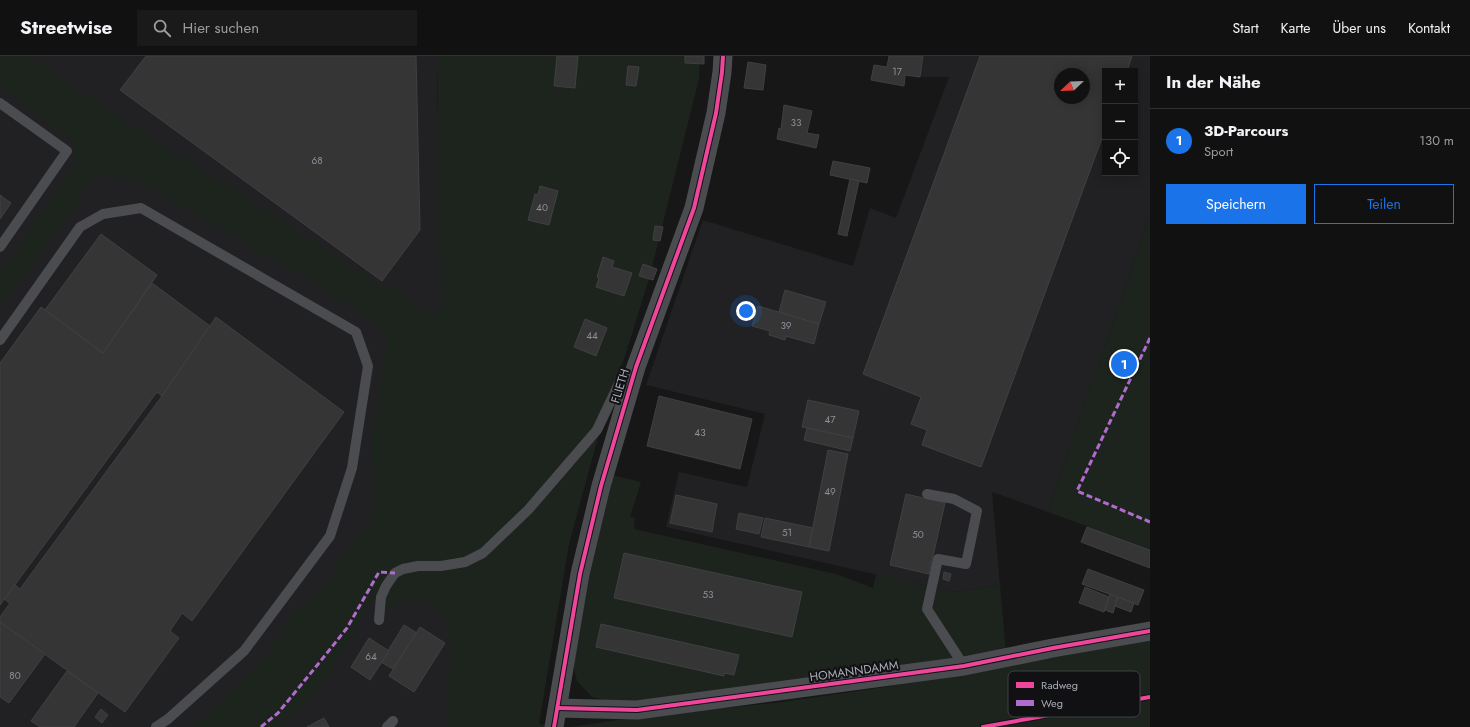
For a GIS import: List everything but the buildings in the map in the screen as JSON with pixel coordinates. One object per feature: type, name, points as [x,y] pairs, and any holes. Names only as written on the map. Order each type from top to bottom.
[{"type":"street","name":"FLIETH","points":[[554,727],[580,574],[606,464],[634,372],[694,208],[716,113],[723,56]]},
{"type":"street","name":"HOMANNDAMM","points":[[558,708],[637,710],[964,666],[1053,648],[1150,631]]},
{"type":"lane","points":[[0,103],[67,151],[0,247]]},
{"type":"lane","points":[[0,340],[80,227],[103,214],[141,208],[356,332],[368,366],[352,468],[330,536],[244,651],[168,719],[156,727]]},
{"type":"lane","name":"FLIETH","points":[[379,620],[381,597],[386,586],[395,573],[403,569],[418,566],[441,566],[465,562],[483,553],[528,510],[597,430],[623,375],[634,372]]},
{"type":"lane","points":[[927,494],[954,499],[977,511],[966,564],[938,559],[927,609],[964,666]]},
{"type":"shaded area","points":[[0,56],[437,56],[437,99],[470,571],[483,727],[0,727]]},
{"type":"shaded area","points":[[0,56],[27,56],[385,288],[389,284],[422,311],[441,310],[437,56],[700,56],[699,79],[649,279],[625,356],[607,404],[569,544],[539,724],[563,727],[449,727],[445,702],[451,661],[448,629],[441,613],[422,601],[404,600],[390,607],[373,598],[345,648],[316,693],[283,727],[193,727],[241,681],[279,639],[292,612],[319,591],[376,510],[371,442],[389,332],[319,286],[133,179],[96,176],[0,310],[0,274],[76,162],[73,141],[0,87]]},
{"type":"shaded area","points":[[923,56],[1150,56],[1150,215],[1048,512],[992,492],[1000,585],[954,592],[666,527],[679,472],[747,487],[765,414],[646,385],[703,220],[853,266],[870,208],[896,218],[949,77],[920,77]]},
{"type":"shaded area","points":[[1150,215],[1150,549],[1048,512]]},
{"type":"shaded area","points":[[612,475],[641,482],[630,517],[635,518],[634,529],[836,574],[873,588],[876,574],[954,592],[1000,585],[1006,653],[713,694],[614,703],[592,697],[577,681],[573,665],[583,576]]},
{"type":"shaded area","points":[[1150,639],[1150,727],[570,727],[653,715],[775,703],[879,688]]},
{"type":"marked path","points":[[1150,338],[1077,491],[1150,522]]},
{"type":"marked path","points":[[261,727],[278,713],[347,628],[379,572],[395,573]]},
{"type":"cycle path","points":[[554,727],[580,574],[601,486],[636,367],[694,208],[716,113],[723,56]]},
{"type":"cycle path","points":[[558,708],[637,710],[964,666],[1053,648],[1150,631]]},
{"type":"cycle path","points":[[1140,699],[1150,697]]},
{"type":"cycle path","points":[[983,727],[1039,717]]},
{"type":"place","name":"3D-Parcours","points":[[1124,364]]}]
